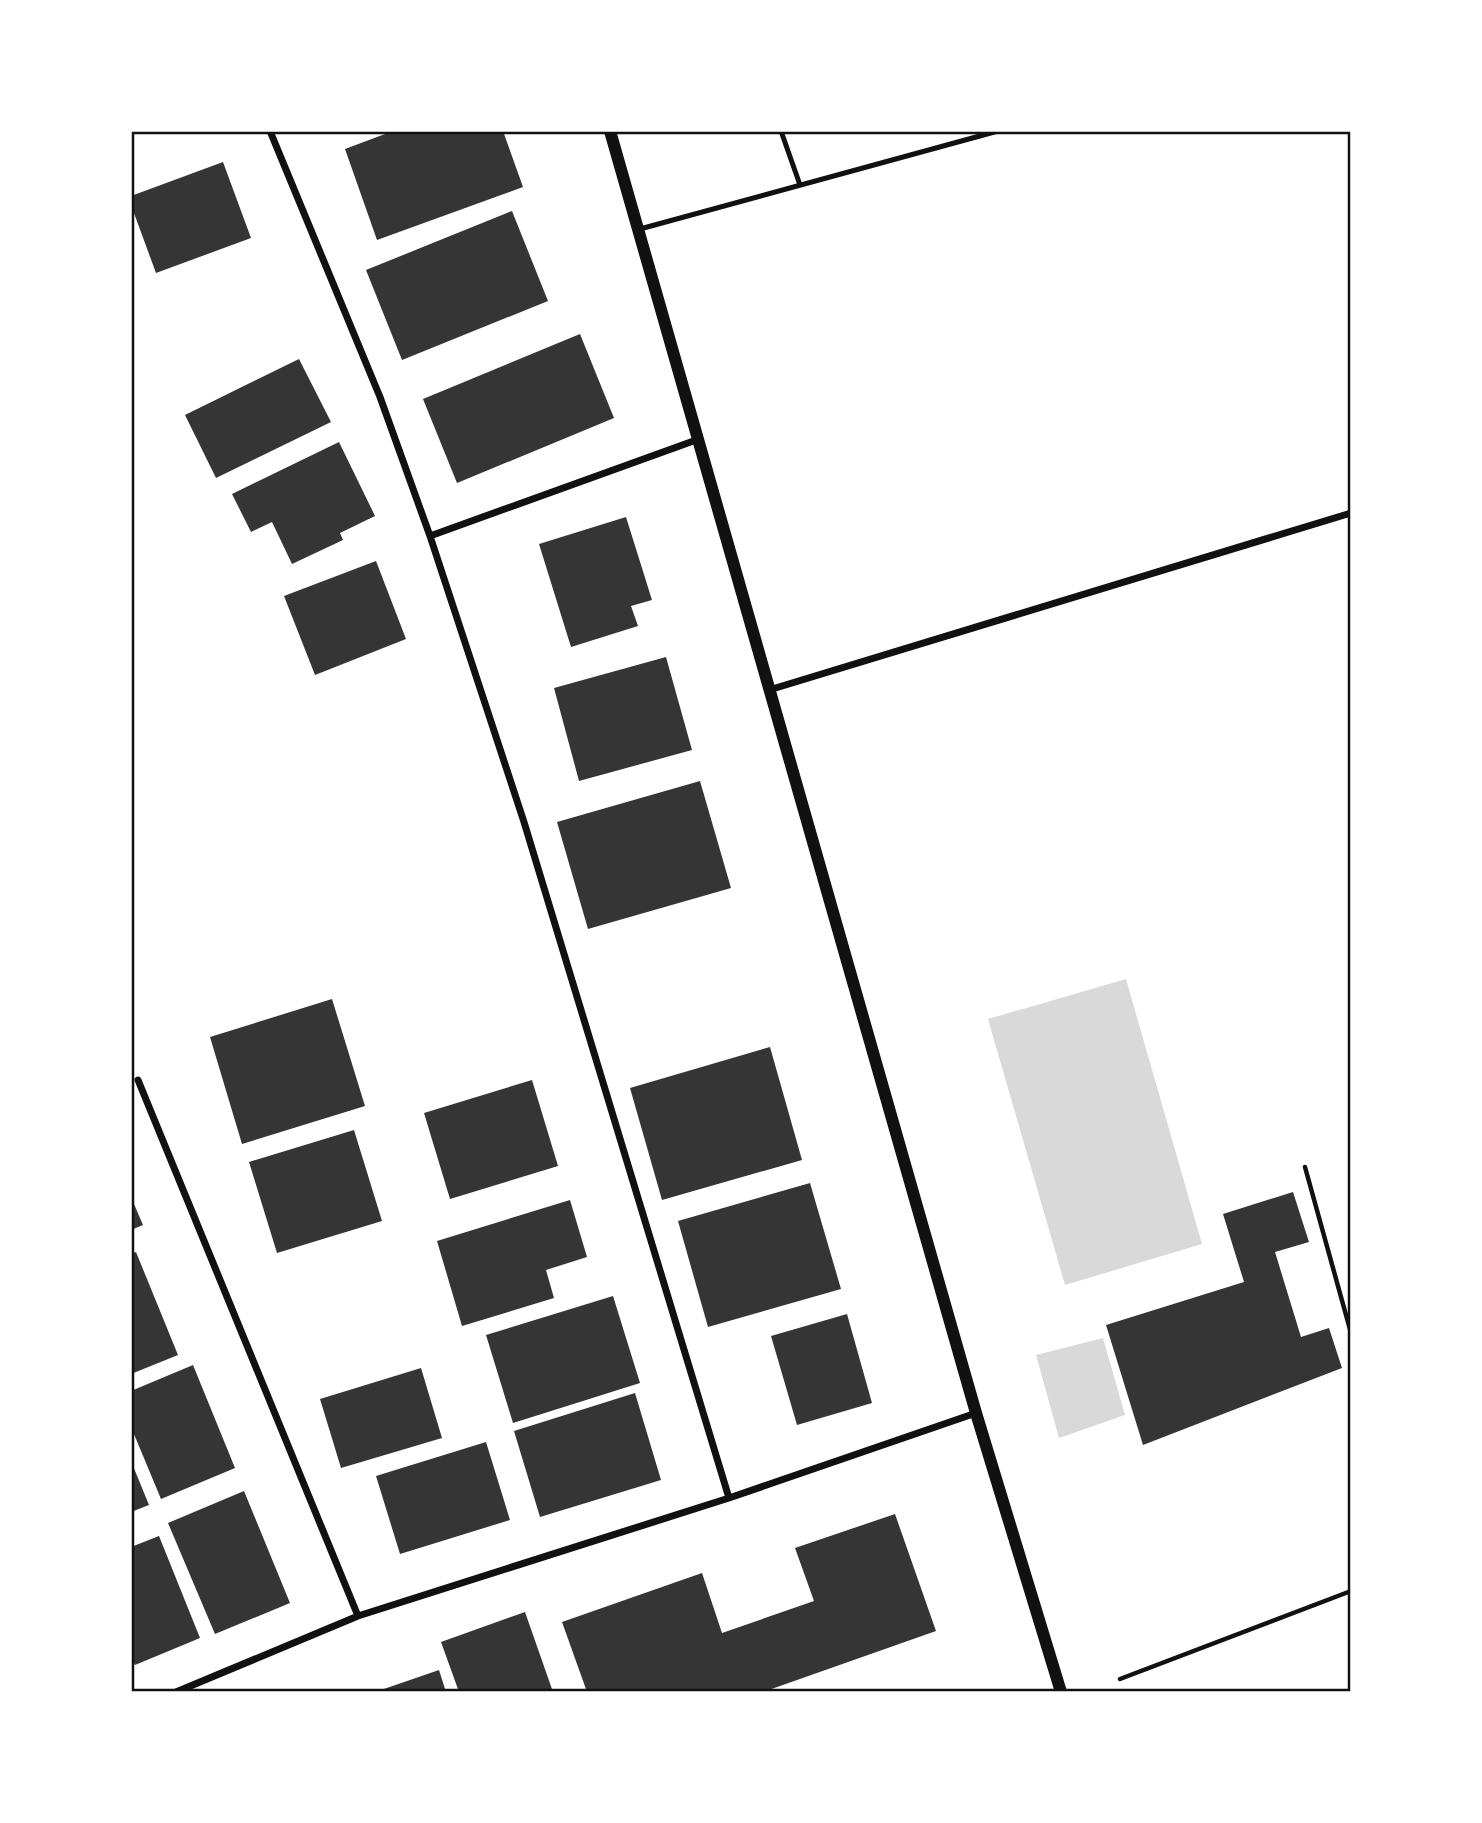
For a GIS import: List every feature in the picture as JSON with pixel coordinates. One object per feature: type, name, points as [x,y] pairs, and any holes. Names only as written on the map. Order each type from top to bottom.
[{"type":"street","points":[[270,131],[380,397],[430,536],[524,822],[729,1498]]},
{"type":"street","points":[[610,131],[976,1413],[1061,1692]]},
{"type":"street","points":[[430,536],[699,439]]},
{"type":"street","points":[[769,690],[1351,513]]},
{"type":"street","points":[[138,1080],[358,1616]]},
{"type":"street","points":[[176,1692],[358,1616],[729,1498],[976,1413]]},
{"type":"lane","points":[[781,131],[800,185]]},
{"type":"lane","points":[[639,230],[998,131]]},
{"type":"path","points":[[1305,1167],[1351,1333]]},
{"type":"path","points":[[1120,1679],[1351,1591]]},
{"type":"shaded area","points":[[1126,979],[1202,1244],[1065,1285],[988,1019]]},
{"type":"shaded area","points":[[1103,1338],[1125,1415],[1059,1438],[1036,1355]]},
{"type":"building","points":[[393,131],[503,131],[523,187],[377,240],[345,149]]},
{"type":"building","points":[[223,162],[251,238],[156,273],[131,205],[131,196]]},
{"type":"building","points":[[512,211],[548,301],[402,360],[366,270]]},
{"type":"building","points":[[580,334],[614,418],[457,483],[423,399]]},
{"type":"building","points":[[299,359],[331,422],[216,478],[185,415]]},
{"type":"building","points":[[339,442],[375,516],[340,533],[343,540],[292,564],[272,522],[251,532],[232,494]]},
{"type":"building","points":[[626,517],[652,600],[631,606],[638,626],[571,647],[539,544]]},
{"type":"building","points":[[376,561],[406,639],[315,675],[284,596]]},
{"type":"building","points":[[666,657],[692,750],[579,781],[554,688]]},
{"type":"building","points":[[700,781],[731,888],[588,929],[557,822]]},
{"type":"building","points":[[332,999],[365,1106],[242,1144],[210,1037]]},
{"type":"building","points":[[770,1047],[802,1160],[662,1200],[630,1088]]},
{"type":"building","points":[[532,1080],[558,1166],[450,1199],[424,1113]]},
{"type":"building","points":[[354,1130],[382,1221],[277,1253],[249,1162]]},
{"type":"building","points":[[810,1183],[841,1289],[708,1327],[678,1221]]},
{"type":"building","points":[[1293,1192],[1309,1242],[1275,1252],[1301,1337],[1329,1328],[1342,1368],[1143,1445],[1106,1325],[1244,1282],[1223,1214]]},
{"type":"building","points":[[131,1197],[143,1225],[131,1230]]},
{"type":"building","points":[[570,1200],[587,1257],[546,1270],[554,1298],[462,1326],[437,1241]]},
{"type":"building","points":[[136,1252],[178,1355],[131,1374],[131,1254]]},
{"type":"building","points":[[613,1296],[640,1383],[513,1423],[486,1335]]},
{"type":"building","points":[[847,1314],[872,1403],[797,1425],[771,1336]]},
{"type":"building","points":[[193,1365],[235,1468],[161,1499],[131,1427],[131,1391]]},
{"type":"building","points":[[421,1368],[442,1438],[341,1468],[320,1399]]},
{"type":"building","points":[[635,1393],[661,1480],[540,1517],[514,1431]]},
{"type":"building","points":[[486,1442],[510,1520],[400,1554],[376,1476]]},
{"type":"building","points":[[131,1461],[149,1505],[131,1512]]},
{"type":"building","points":[[244,1491],[290,1603],[215,1634],[168,1523]]},
{"type":"building","points":[[895,1514],[936,1631],[763,1692],[587,1692],[562,1622],[702,1573],[722,1633],[814,1601],[795,1548]]},
{"type":"building","points":[[159,1536],[200,1638],[135,1665],[131,1657],[131,1547]]},
{"type":"building","points":[[525,1612],[553,1692],[459,1692],[441,1642]]},
{"type":"building","points":[[439,1670],[446,1692],[378,1692],[378,1691]]}]
